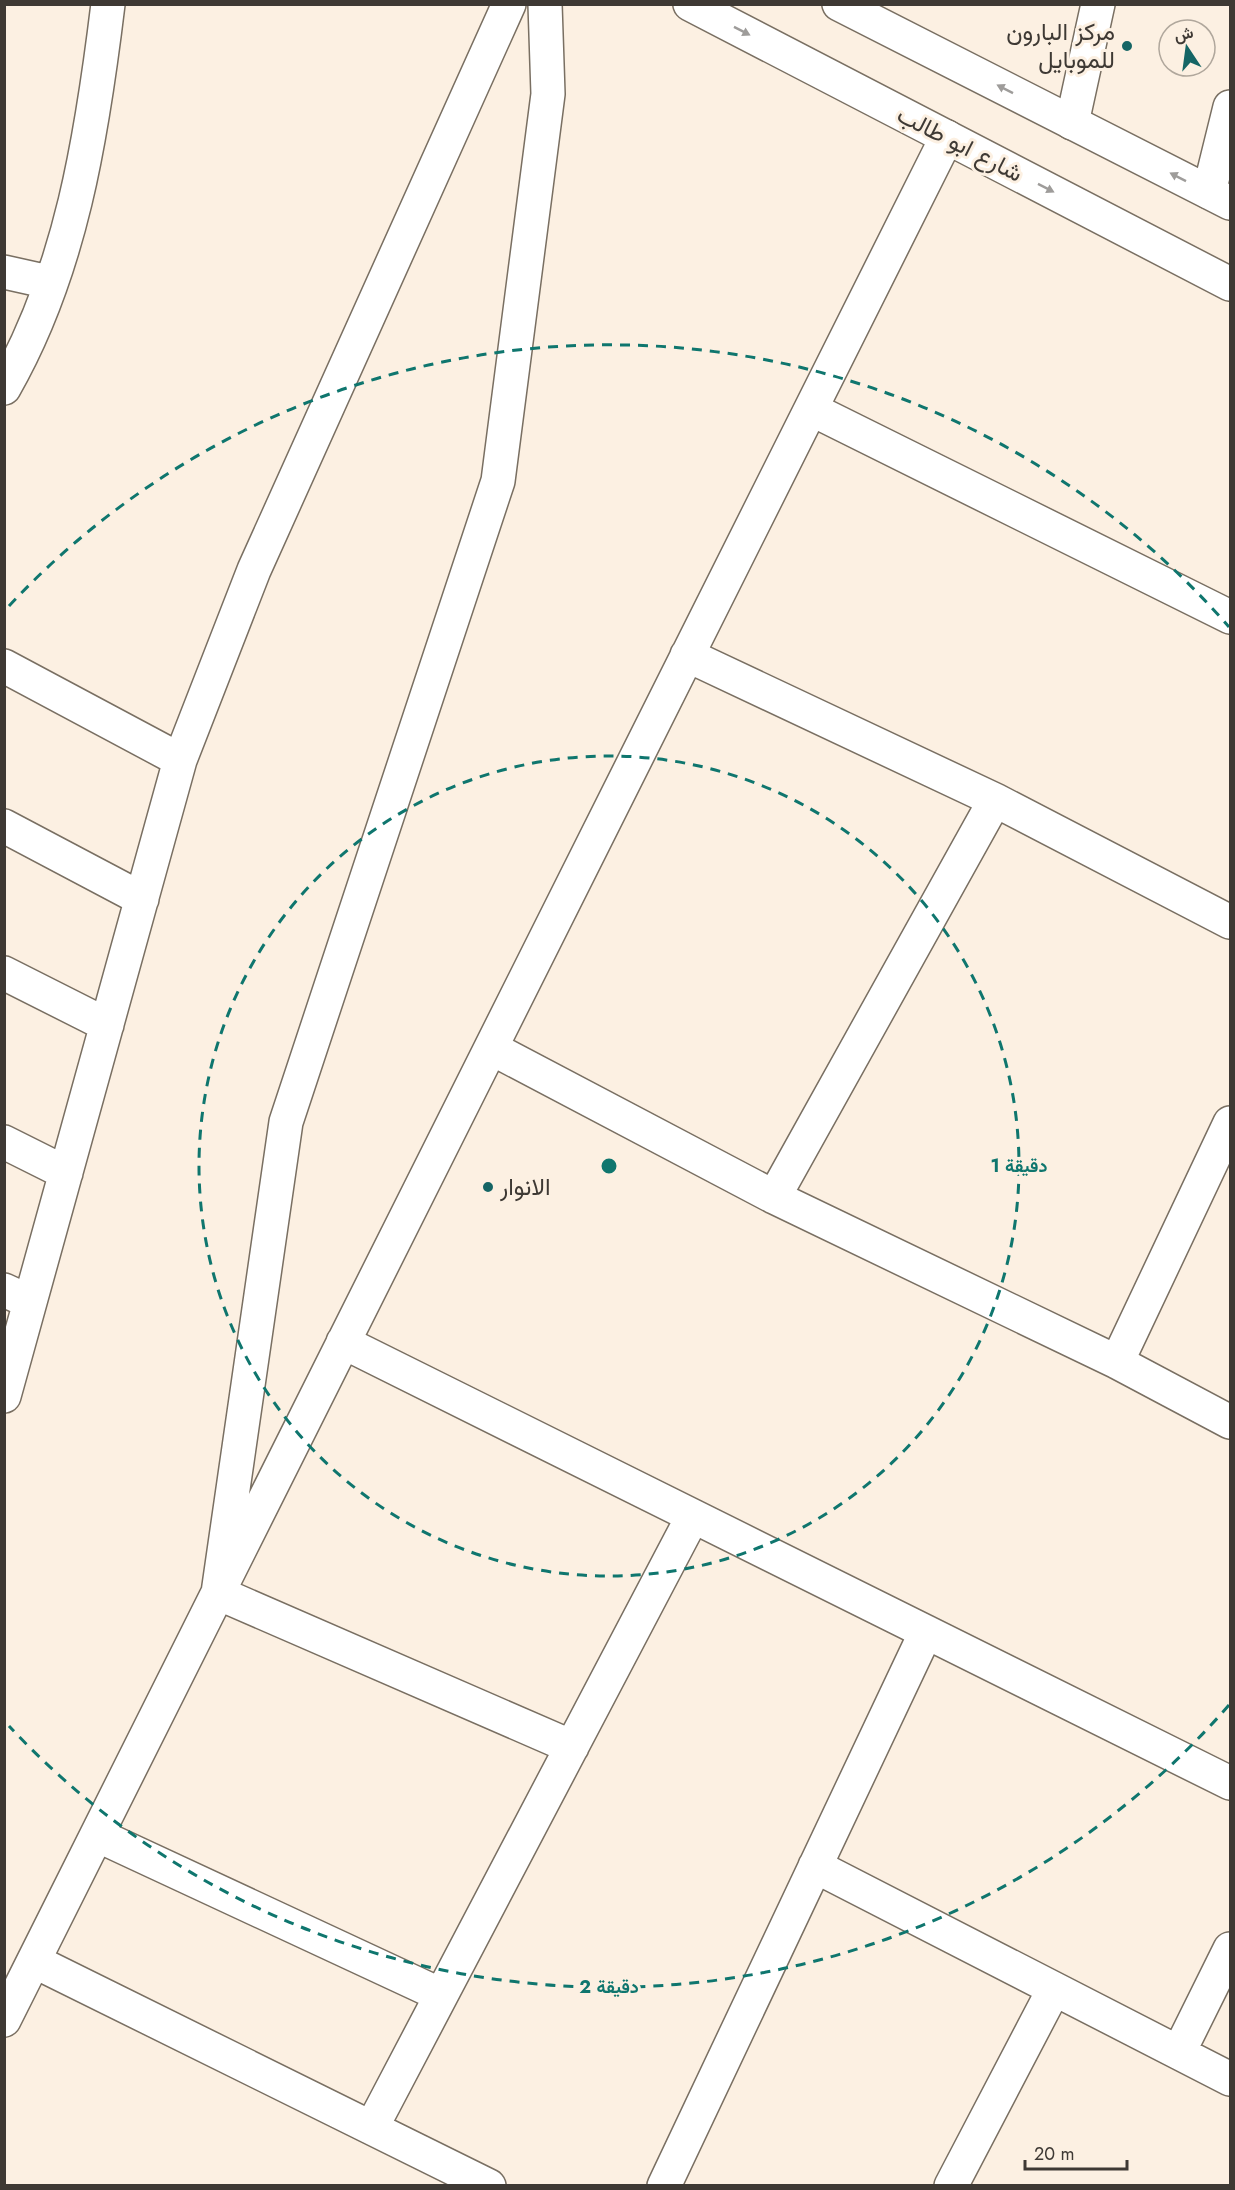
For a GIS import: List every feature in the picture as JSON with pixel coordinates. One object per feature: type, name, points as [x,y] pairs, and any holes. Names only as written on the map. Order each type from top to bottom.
[{"type":"street","points":[[4,388],[25,352],[74,211],[95,109],[108,4]]},
{"type":"street","points":[[4,1396],[17,1296],[66,1173],[180,760],[254,570],[509,4]]},
{"type":"street","points":[[219,1593],[286,1122],[498,481],[548,94],[545,4]]},
{"type":"street","name":"شارع ابو طالب","points":[[690,4],[1230,284]]},
{"type":"street","points":[[839,4],[1220,198],[1230,106]]},
{"type":"street","points":[[1072,123],[1098,4]]},
{"type":"street","points":[[4,2020],[947,137]]},
{"type":"street","points":[[4,272],[49,282]]},
{"type":"street","points":[[811,409],[1230,617]]},
{"type":"street","points":[[687,655],[995,800],[1230,922]]},
{"type":"street","points":[[4,666],[180,760]]},
{"type":"street","points":[[774,1197],[995,800]]},
{"type":"street","points":[[4,826],[142,899]]},
{"type":"street","points":[[4,973],[107,1025]]},
{"type":"street","points":[[491,1048],[774,1197],[1117,1362],[1230,1422]]},
{"type":"street","points":[[1117,1362],[1228,1132]]},
{"type":"street","points":[[4,1142],[66,1173]]},
{"type":"street","points":[[344,1342],[1230,1783]]},
{"type":"street","points":[[372,2127],[693,1516]]},
{"type":"street","points":[[219,1593],[572,1747]]},
{"type":"street","points":[[664,2186],[926,1632]]},
{"type":"street","points":[[97,1834],[441,1995]]},
{"type":"street","points":[[815,1866],[1230,2079]]},
{"type":"street","points":[[1179,2052],[1230,1949]]},
{"type":"street","points":[[34,1961],[489,2186]]},
{"type":"street","points":[[951,2186],[1054,1989]]},
{"type":"place","name":"مركز البارون للموبايل","points":[[1127,46]]},
{"type":"place","name":"الانوار","points":[[488,1187]]}]
